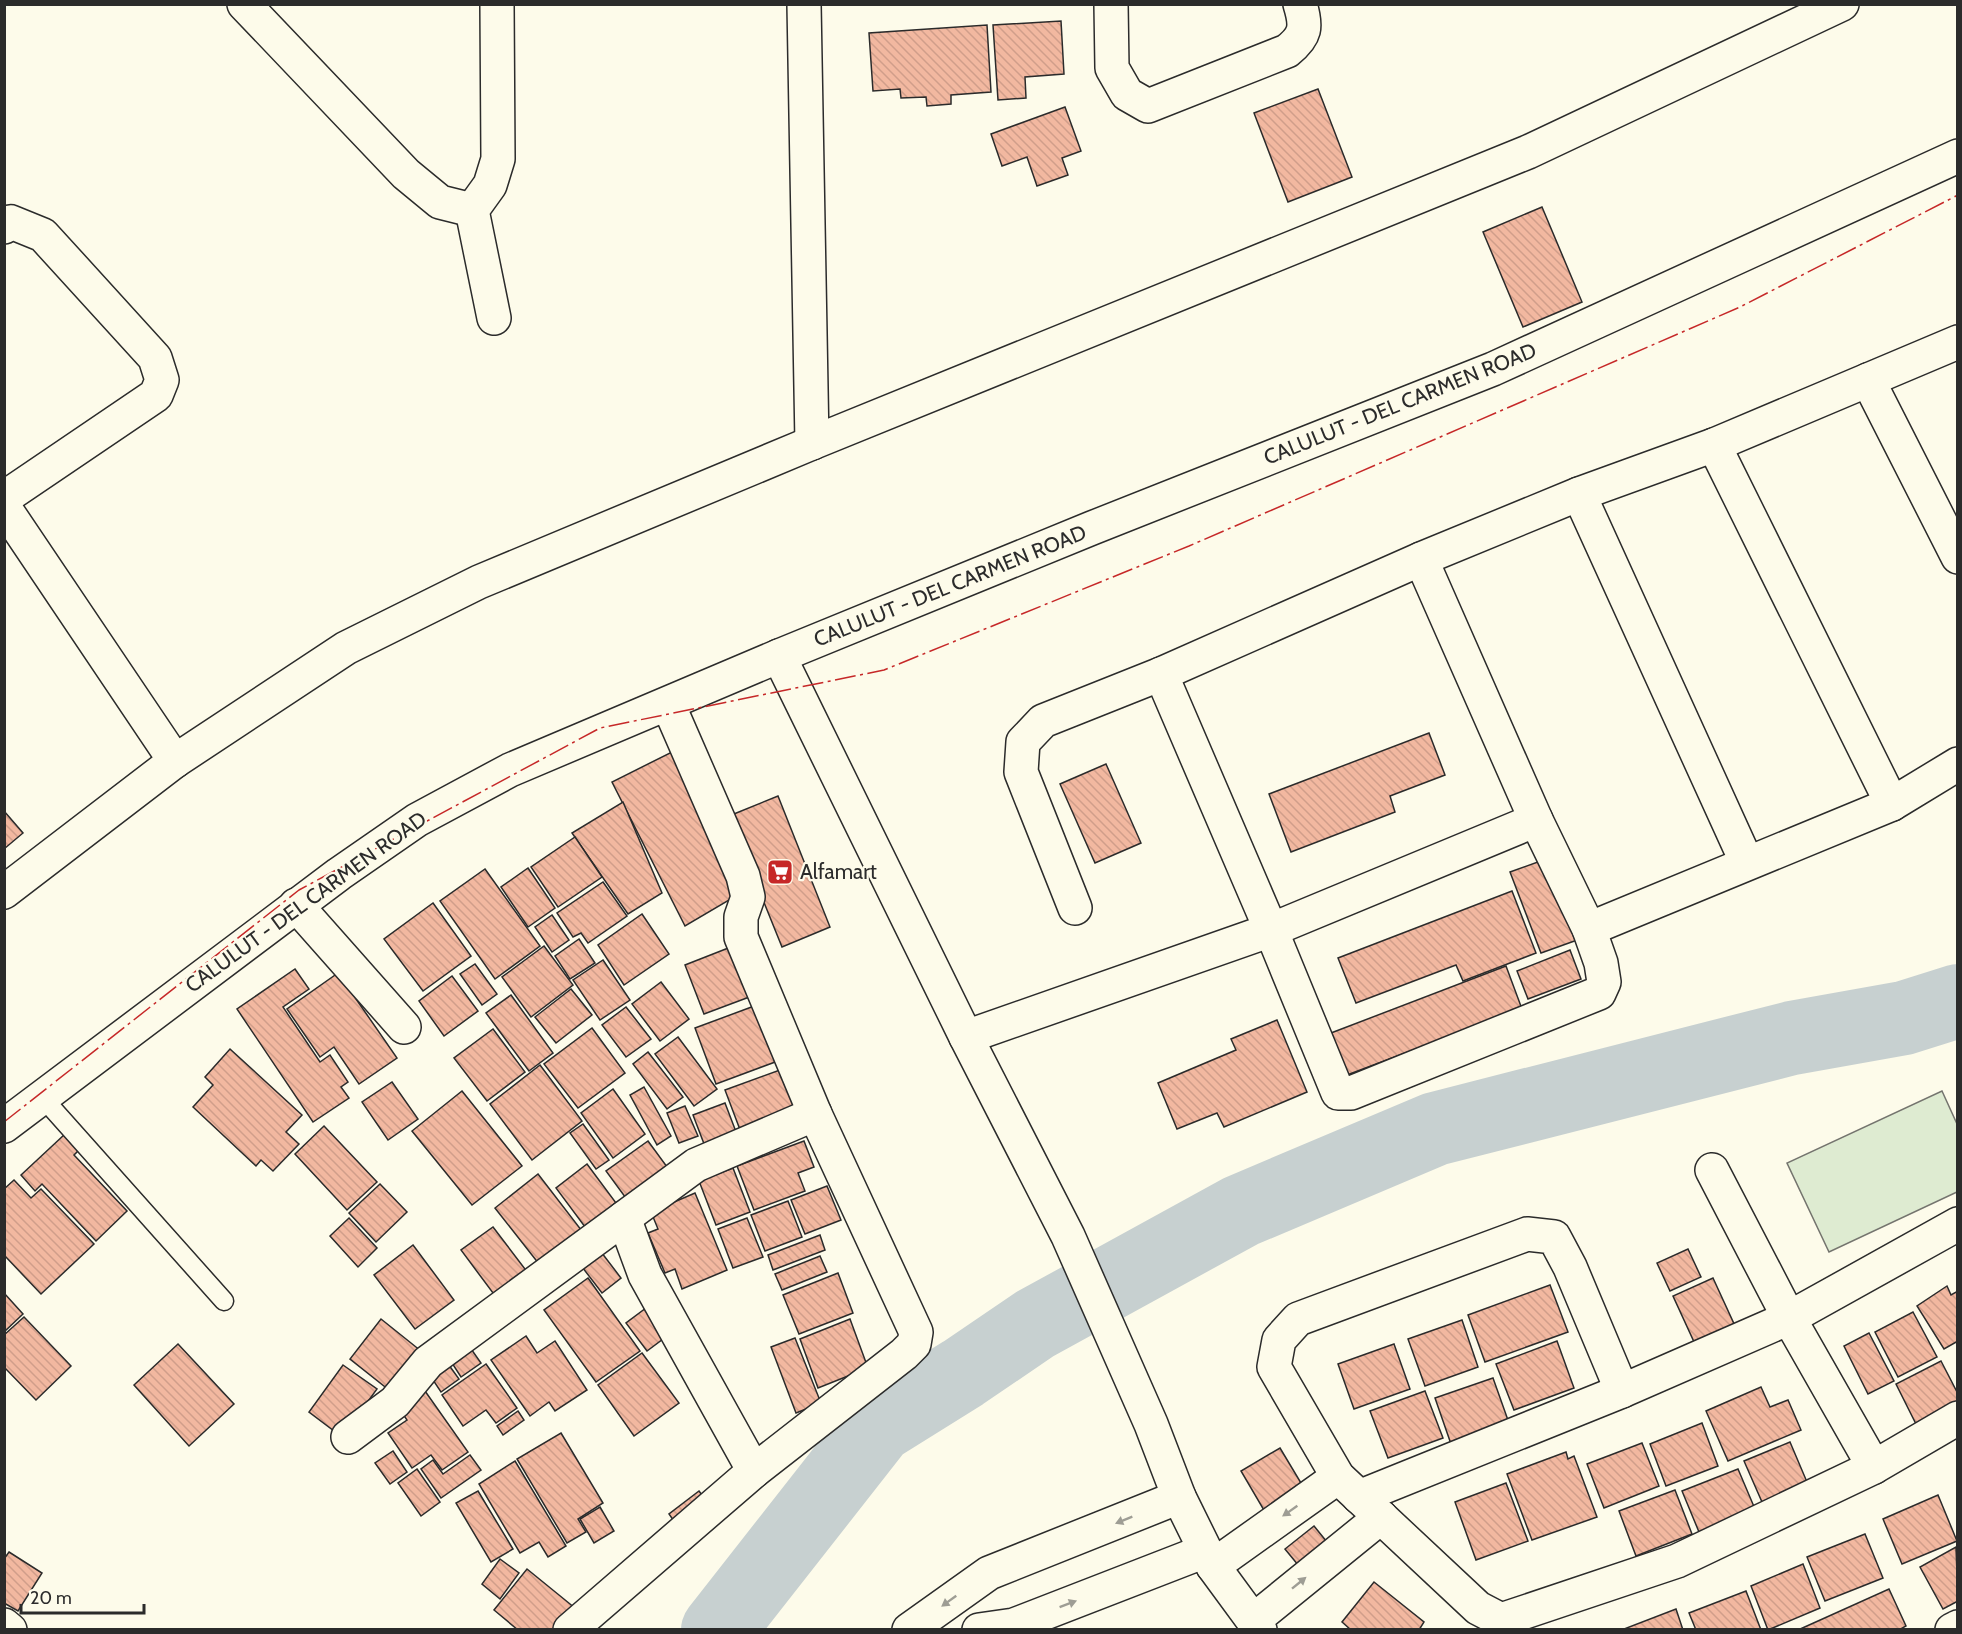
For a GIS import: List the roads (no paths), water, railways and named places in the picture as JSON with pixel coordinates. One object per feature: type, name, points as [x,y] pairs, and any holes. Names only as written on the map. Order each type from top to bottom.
[{"type":"street","points":[[244,4],[406,174],[440,202],[471,210]]},
{"type":"street","points":[[494,318],[471,210],[490,185],[498,159],[497,4]]},
{"type":"street","points":[[804,4],[812,443]]},
{"type":"street","points":[[1111,4],[1112,68],[1127,94],[1148,106],[1287,51],[1300,41],[1306,22],[1300,4]]},
{"type":"street","points":[[4,892],[175,761],[346,648],[469,587],[812,443],[1528,152],[1842,4]]},
{"type":"street","name":"CALULUT - DEL CARMEN ROAD","points":[[4,1126],[296,905],[417,820],[510,770],[779,656],[1104,523],[1493,369],[1958,156]]},
{"type":"street","points":[[4,227],[11,222],[43,235],[155,357],[162,381],[156,395],[4,498]]},
{"type":"street","points":[[1075,908],[1021,772],[1023,742],[1043,721],[1161,674],[1421,559],[1579,494],[1714,445],[1958,342]]},
{"type":"street","points":[[1868,380],[1958,557]]},
{"type":"street","points":[[1714,445],[1892,804]]},
{"type":"street","points":[[1579,494],[1747,862]]},
{"type":"street","points":[[4,507],[175,761]]},
{"type":"street","points":[[1161,674],[1338,1093],[1351,1093],[1599,993],[1604,982],[1601,963],[1589,929],[1536,820],[1421,559]]},
{"type":"street","points":[[779,656],[966,1037],[1068,1236],[1151,1424],[1179,1497],[1209,1558],[1257,1625],[1360,1497]]},
{"type":"street","points":[[570,1629],[754,1471],[904,1354],[914,1344],[916,1332],[815,1114],[741,937],[741,917],[748,897],[743,876],[668,704]]},
{"type":"street","points":[[1589,929],[1892,804],[1958,764]]},
{"type":"street","points":[[966,1037],[1271,930],[1536,820]]},
{"type":"street","points":[[296,905],[404,1027]]},
{"type":"street","points":[[348,1437],[395,1402],[428,1362],[696,1165],[815,1114]]},
{"type":"street","points":[[1712,1170],[1789,1318],[1874,1467]]},
{"type":"street","points":[[624,1218],[645,1275],[754,1471]]},
{"type":"street","points":[[979,1629],[1014,1625],[1209,1558],[1622,1391],[1789,1318],[1958,1224]]},
{"type":"street","points":[[1622,1391],[1570,1267],[1554,1237],[1527,1234],[1298,1319],[1279,1340],[1274,1367],[1360,1497],[1478,1608],[1501,1620],[1677,1561],[1874,1467],[1958,1418]]},
{"type":"street","points":[[909,1629],[989,1573],[1179,1497]]},
{"type":"street","points":[[4,1625],[10,1629]]},
{"type":"street","points":[[1952,1629],[1958,1627]]},
{"type":"lane","points":[[43,1098],[224,1301]]},
{"type":"waterway","points":[[718,1630],[878,1426],[963,1373],[1035,1324],[1241,1211],[1435,1129],[1792,1038],[1904,1018],[1958,1001]]},
{"type":"place","name":"Alfamart","points":[[780,872]]}]
